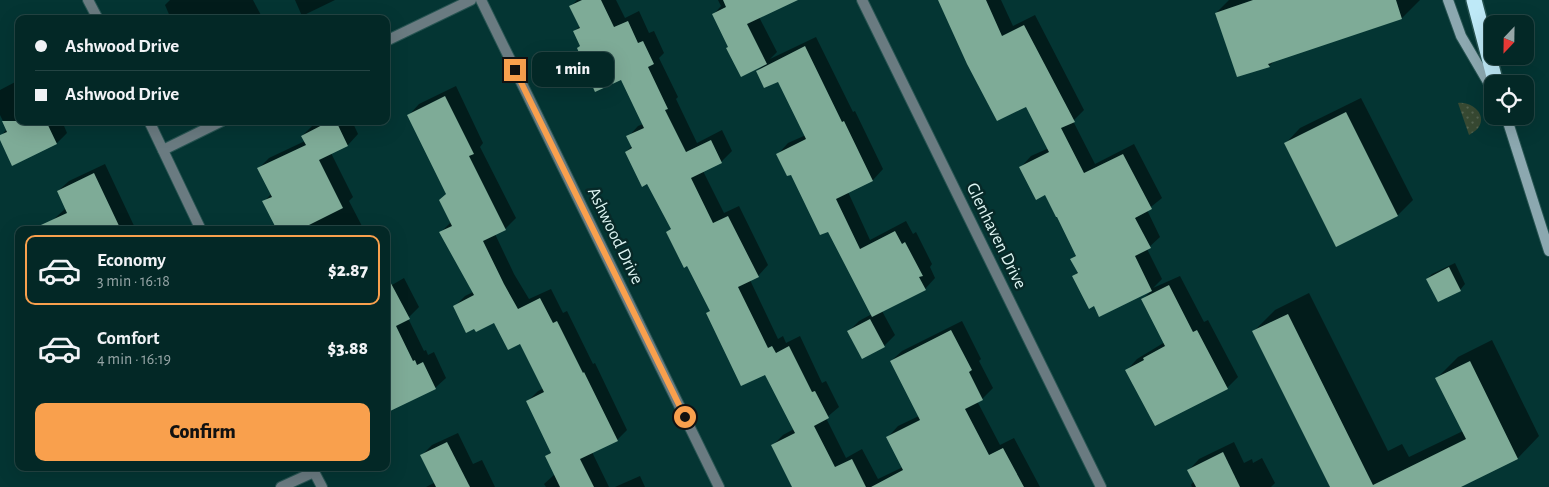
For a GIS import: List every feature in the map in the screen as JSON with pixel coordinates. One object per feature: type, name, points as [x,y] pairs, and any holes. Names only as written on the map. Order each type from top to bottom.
[{"type":"highway","points":[[1474,0],[1494,75]]},
{"type":"main road","points":[[1448,0],[1461,36],[1484,75]]},
{"type":"main road","points":[[1509,125],[1549,251]]},
{"type":"street","points":[[88,0],[96,15]]},
{"type":"street","points":[[390,39],[471,0]]},
{"type":"street","name":"Ashwood Drive","points":[[481,0],[719,487]]},
{"type":"street","name":"Glenhaven Drive","points":[[862,0],[1101,487]]},
{"type":"street","points":[[151,125],[198,226]]},
{"type":"street","points":[[163,150],[214,125]]},
{"type":"street","points":[[281,487],[311,471]]},
{"type":"street","points":[[314,471],[322,487]]},
{"type":"green space","points":[[1458,103],[1471,105],[1480,114],[1480,125],[1469,135]]},
{"type":"building","points":[[582,0],[601,0],[614,27],[628,21],[638,43],[643,41],[654,64],[648,67],[668,109],[665,110],[686,152],[711,140],[722,163],[691,178],[713,223],[728,216],[759,277],[738,287],[768,348],[772,346],[776,353],[789,346],[812,392],[815,391],[829,418],[814,426],[835,467],[852,459],[866,487],[792,487],[771,445],[795,433],[765,375],[741,386],[706,313],[710,311],[687,266],[684,268],[666,232],[671,229],[647,184],[642,187],[625,152],[632,148],[626,136],[644,128],[621,80],[595,92],[584,67],[577,48],[580,46],[573,31],[580,28],[569,6]]},
{"type":"building","points":[[723,0],[798,0],[747,24],[767,64],[741,77],[712,14],[726,7]]},
{"type":"building","points":[[938,0],[986,0],[1002,36],[1024,25],[1075,122],[1061,128],[1084,173],[1123,154],[1152,209],[1135,218],[1151,248],[1135,256],[1152,291],[1099,317],[1094,306],[1089,309],[1072,276],[1078,273],[1070,259],[1076,256],[1057,217],[1045,195],[1036,200],[1019,167],[1049,152],[1026,107],[997,121],[967,64]]},
{"type":"building","points":[[1253,0],[1396,0],[1402,19],[1268,64],[1270,67],[1237,77],[1215,13]]},
{"type":"building","points":[[805,46],[873,181],[836,199],[860,249],[895,231],[902,244],[905,242],[923,276],[919,277],[926,290],[872,317],[828,232],[820,235],[791,175],[787,176],[776,154],[806,139],[778,82],[764,88],[756,71]]},
{"type":"building","points":[[445,96],[474,154],[469,156],[506,230],[483,241],[504,284],[518,309],[540,298],[553,323],[557,321],[618,441],[580,459],[594,487],[560,487],[545,456],[551,453],[526,401],[544,392],[520,344],[508,350],[494,323],[476,332],[474,329],[466,333],[453,306],[474,295],[439,232],[452,226],[439,200],[446,194],[407,115]]},
{"type":"building","points":[[1346,112],[1398,216],[1336,247],[1284,143]]},
{"type":"building","points":[[2,121],[15,121],[15,125],[48,125],[57,144],[12,166],[0,140],[0,135],[7,132]]},
{"type":"building","points":[[322,125],[338,125],[348,146],[319,160],[343,208],[307,226],[275,226],[262,201],[272,197],[257,168],[306,145],[301,136]]},
{"type":"building","points":[[94,173],[119,226],[39,226],[67,213],[57,191]]},
{"type":"building","points":[[1449,267],[1461,291],[1438,302],[1426,279]]},
{"type":"building","points":[[390,282],[410,319],[396,326],[413,361],[415,360],[417,365],[423,362],[436,389],[390,411]]},
{"type":"building","points":[[1169,285],[1193,332],[1197,330],[1228,389],[1155,426],[1125,370],[1165,346],[1141,299]]},
{"type":"building","points":[[1288,314],[1373,485],[1466,439],[1435,378],[1470,361],[1518,459],[1461,487],[1330,487],[1252,331]]},
{"type":"building","points":[[870,319],[885,347],[862,359],[847,331]]},
{"type":"building","points":[[951,330],[972,370],[969,372],[983,400],[965,409],[989,455],[1003,448],[1024,487],[871,487],[903,470],[886,437],[920,420],[890,361]]},
{"type":"building","points":[[447,442],[470,487],[436,487],[420,455]]},
{"type":"building","points":[[1223,452],[1240,487],[1196,487],[1187,470]]},
{"type":"route","points":[[515,70],[685,417]]}]
